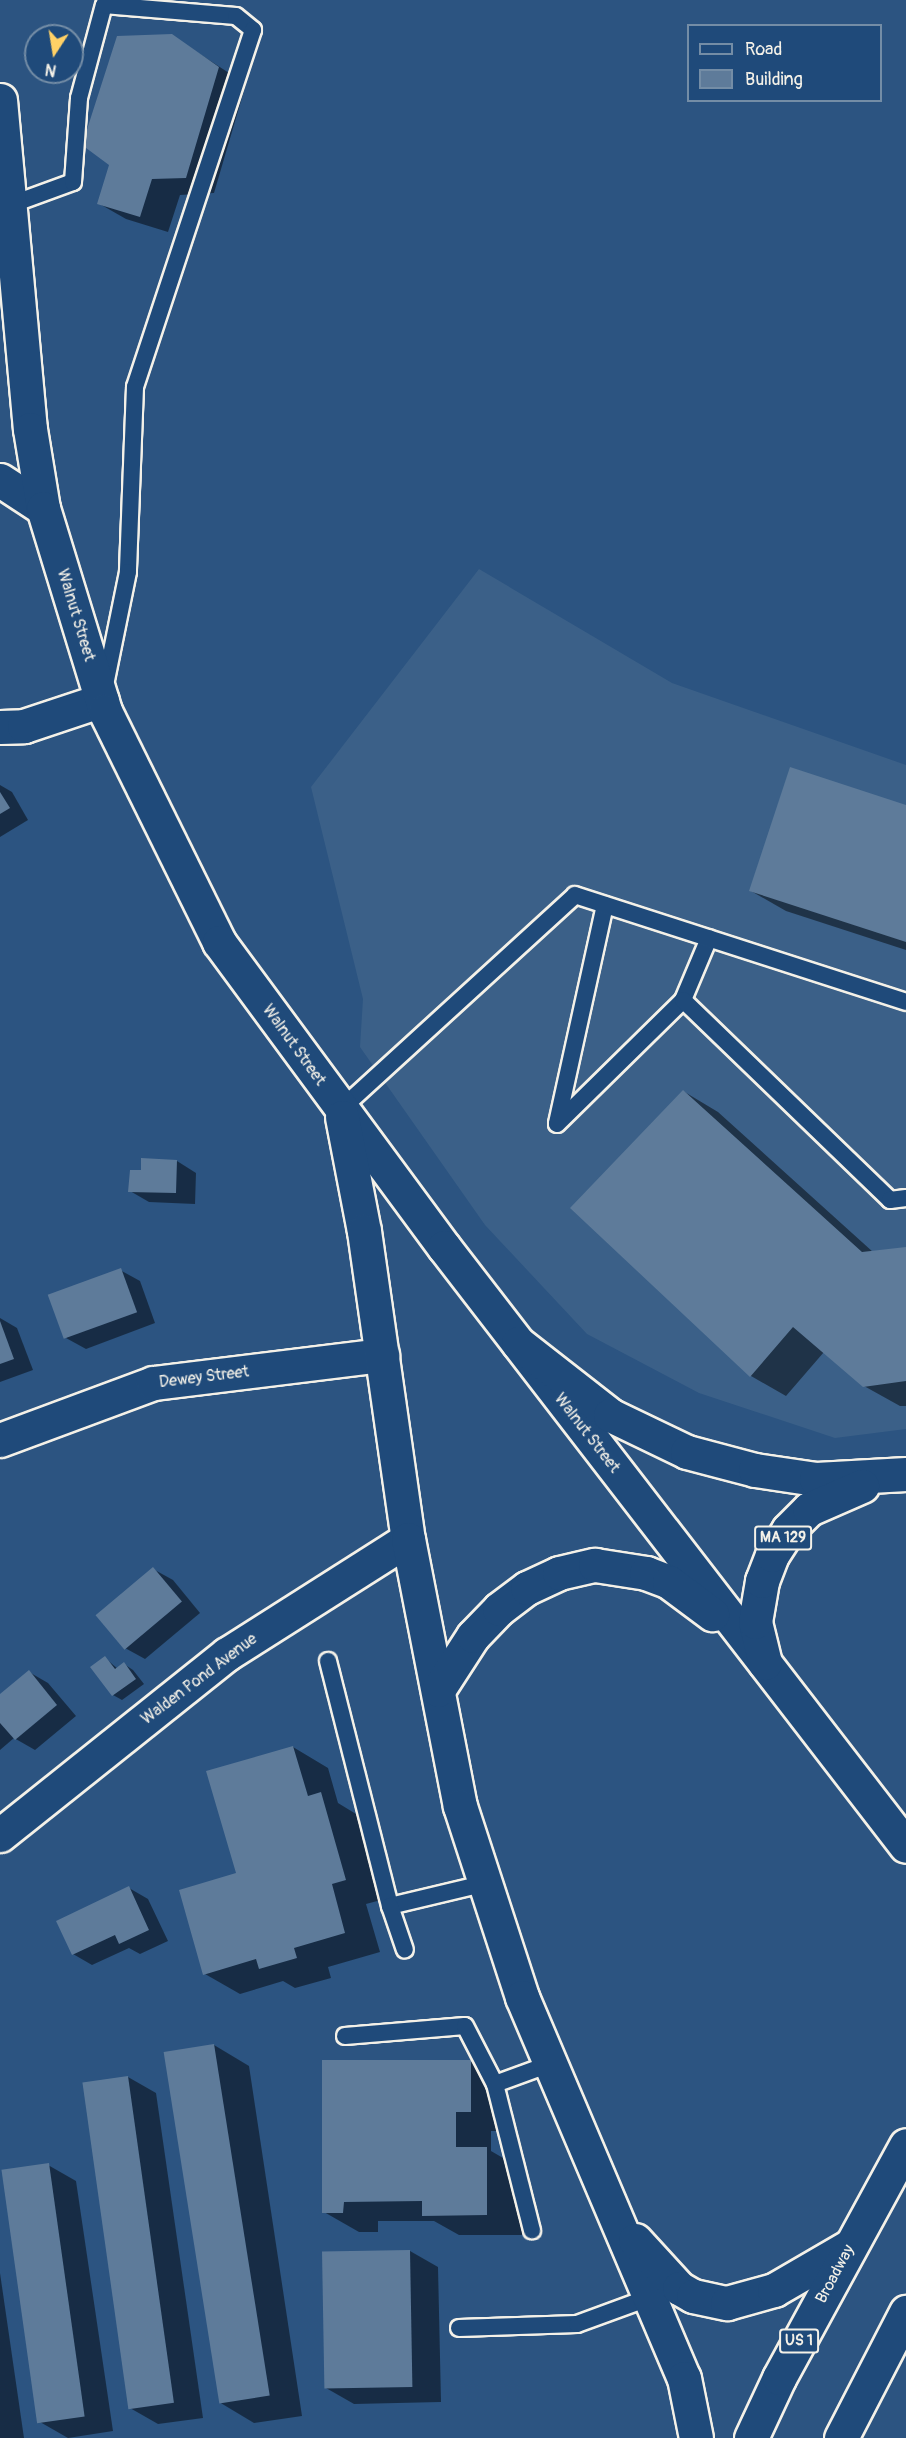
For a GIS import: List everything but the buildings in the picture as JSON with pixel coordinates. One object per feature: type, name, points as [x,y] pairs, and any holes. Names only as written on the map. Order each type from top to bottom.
[{"type":"main road","name":"Walnut Street","points":[[0,100],[30,429],[43,508],[102,700],[219,942],[341,1109],[518,1343],[906,1846]]},
{"type":"main road","points":[[0,480],[43,508]]},
{"type":"main road","points":[[0,727],[24,726],[102,700]]},
{"type":"main road","points":[[341,1109],[382,1355],[408,1539],[460,1806],[482,1884],[550,2064],[684,2378],[696,2438]]},
{"type":"main road","points":[[518,1343],[610,1415],[687,1452],[755,1470],[816,1479],[901,1475]]},
{"type":"main road","name":"Dewey Street","points":[[0,1440],[153,1383],[382,1355]]},
{"type":"main road","name":"MA 129","points":[[765,1663],[756,1635],[759,1598],[772,1555],[788,1530],[809,1509],[828,1498],[901,1475]]},
{"type":"main road","name":"Walden Pond Avenue","points":[[0,1835],[227,1654],[408,1539]]},
{"type":"main road","points":[[438,1690],[473,1636],[499,1609],[527,1588],[559,1573],[595,1565],[638,1570],[669,1582],[699,1602],[765,1663]]},
{"type":"main road","name":"Broadway","points":[[751,2438],[850,2246],[906,2145]]},
{"type":"main road","points":[[616,2215],[665,2277],[693,2296],[720,2302],[745,2301],[766,2294],[850,2246]]},
{"type":"main road","points":[[841,2438],[906,2312]]},
{"type":"lane","points":[[10,205],[73,182],[79,98],[104,5],[236,16],[253,30],[135,387],[128,572],[102,700]]},
{"type":"lane","points":[[341,1109],[574,895],[906,1002]]},
{"type":"lane","points":[[604,905],[557,1124],[683,1000],[709,938]]},
{"type":"lane","points":[[683,1000],[890,1200],[906,1198]]},
{"type":"lane","points":[[328,1660],[390,1906],[405,1950]]},
{"type":"lane","points":[[390,1906],[482,1884]]},
{"type":"lane","points":[[345,2036],[465,2026],[495,2084],[532,2230]]},
{"type":"lane","points":[[495,2084],[550,2064]]},
{"type":"lane","points":[[459,2328],[577,2324],[648,2298]]},
{"type":"shaded area","points":[[479,569],[672,683],[906,765],[906,1429],[835,1438],[699,1393],[587,1334],[485,1225],[360,1047],[363,999],[311,787]]}]
